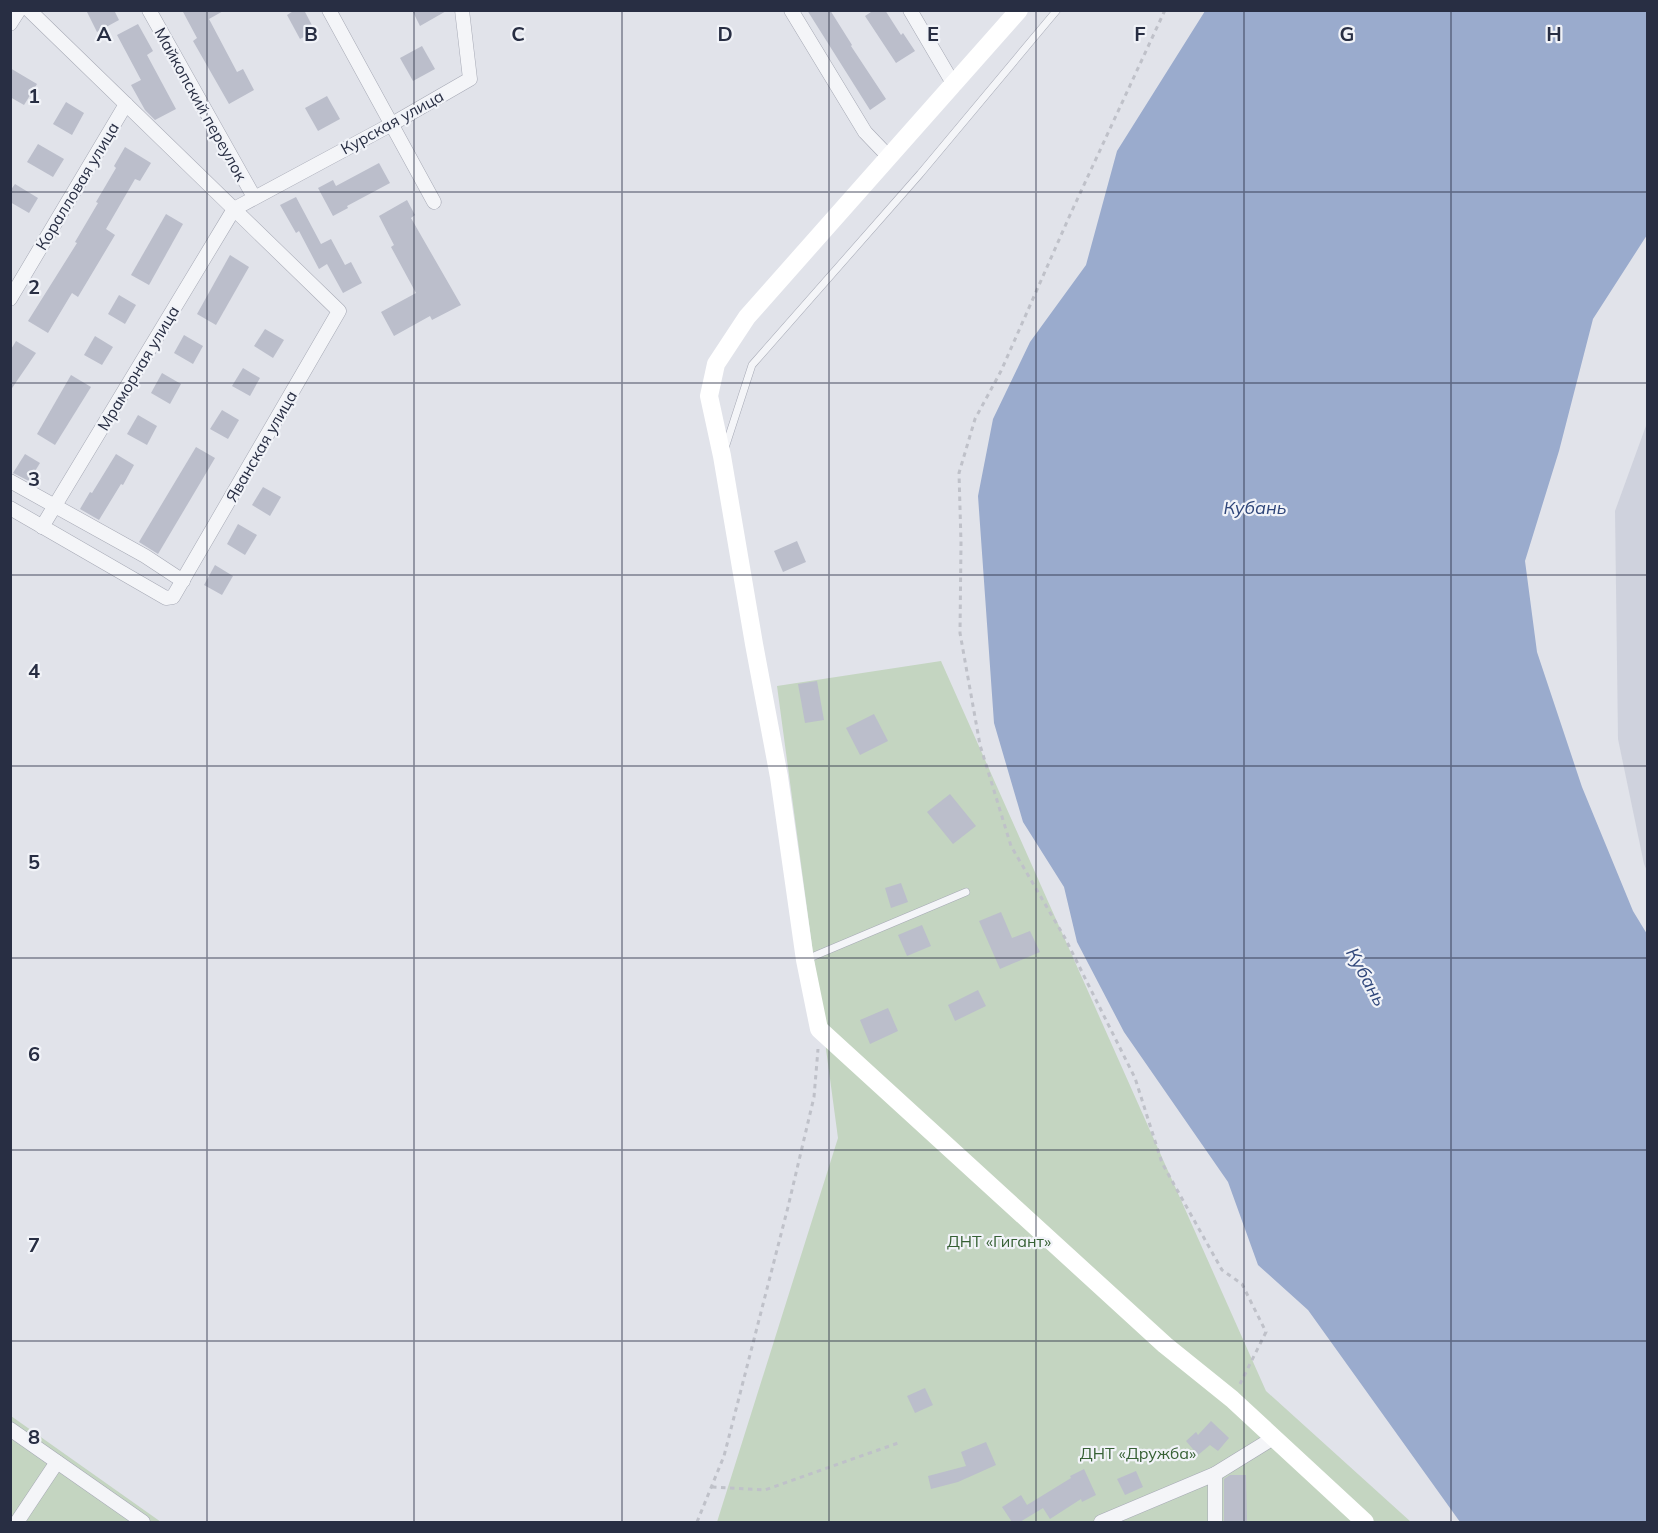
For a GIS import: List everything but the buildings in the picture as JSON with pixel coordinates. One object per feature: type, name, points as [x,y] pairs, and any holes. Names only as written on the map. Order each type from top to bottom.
[{"type":"street","points":[[10,24],[19,10]]},
{"type":"street","points":[[29,10],[234,209]]},
{"type":"street","name":"Майкопский переулок","points":[[149,10],[254,197]]},
{"type":"street","points":[[329,10],[434,202]]},
{"type":"street","name":"Курская улица","points":[[234,209],[470,79],[462,10]]},
{"type":"street","points":[[791,10],[865,132],[888,156]]},
{"type":"street","points":[[910,10],[954,85]]},
{"type":"street","points":[[1019,10],[747,317],[716,364],[709,396],[722,456],[779,777],[805,960],[819,1029],[1166,1345],[1275,1437],[1365,1522]]},
{"type":"street","name":"Коралловая улица","points":[[10,299],[126,104]]},
{"type":"street","name":"Яванская улица","points":[[183,581],[339,311],[234,209]]},
{"type":"street","name":"Мраморная улица","points":[[42,527],[234,209]]},
{"type":"street","points":[[10,481],[145,556],[183,581],[173,597],[166,598],[10,508]]},
{"type":"street","points":[[10,1429],[143,1522]]},
{"type":"street","points":[[1101,1522],[1215,1474],[1275,1437]]},
{"type":"street","points":[[17,1522],[57,1462]]},
{"type":"street","points":[[1215,1474],[1215,1522]]},
{"type":"lane","points":[[722,456],[752,365],[920,174],[1057,10]]},
{"type":"lane","points":[[805,960],[966,892]]},
{"type":"path","points":[[1166,10],[1070,215],[1001,371],[975,419],[959,473],[962,543],[960,633],[980,745],[1011,846],[1065,938],[1135,1078],[1162,1163],[1222,1270],[1242,1284],[1266,1332],[1232,1399]]},
{"type":"path","points":[[697,1522],[724,1456],[807,1130],[814,1097],[819,1029]]},
{"type":"path","points":[[712,1486],[765,1490],[898,1443]]},
{"type":"shaded area","points":[[1647,423],[1647,871],[1618,739],[1615,511]]},
{"type":"green space","name":"ДНТ «Гигант»","points":[[941,661],[1266,1391],[1411,1522],[717,1522],[838,1138],[777,686]]},
{"type":"green space","points":[[11,1416],[161,1522],[11,1522]]},
{"type":"water","name":"Кубань","points":[[1205,11],[1647,11],[1647,235],[1593,319],[1559,451],[1525,561],[1537,652],[1582,787],[1633,911],[1647,934],[1647,1522],[1460,1522],[1308,1310],[1258,1265],[1228,1182],[1124,1032],[1077,942],[1064,887],[1023,822],[994,723],[978,496],[993,419],[1030,342],[1086,265],[1117,151]]},
{"type":"park label","name":"ДНТ «Дружба»","points":[[1138,1453]]}]
